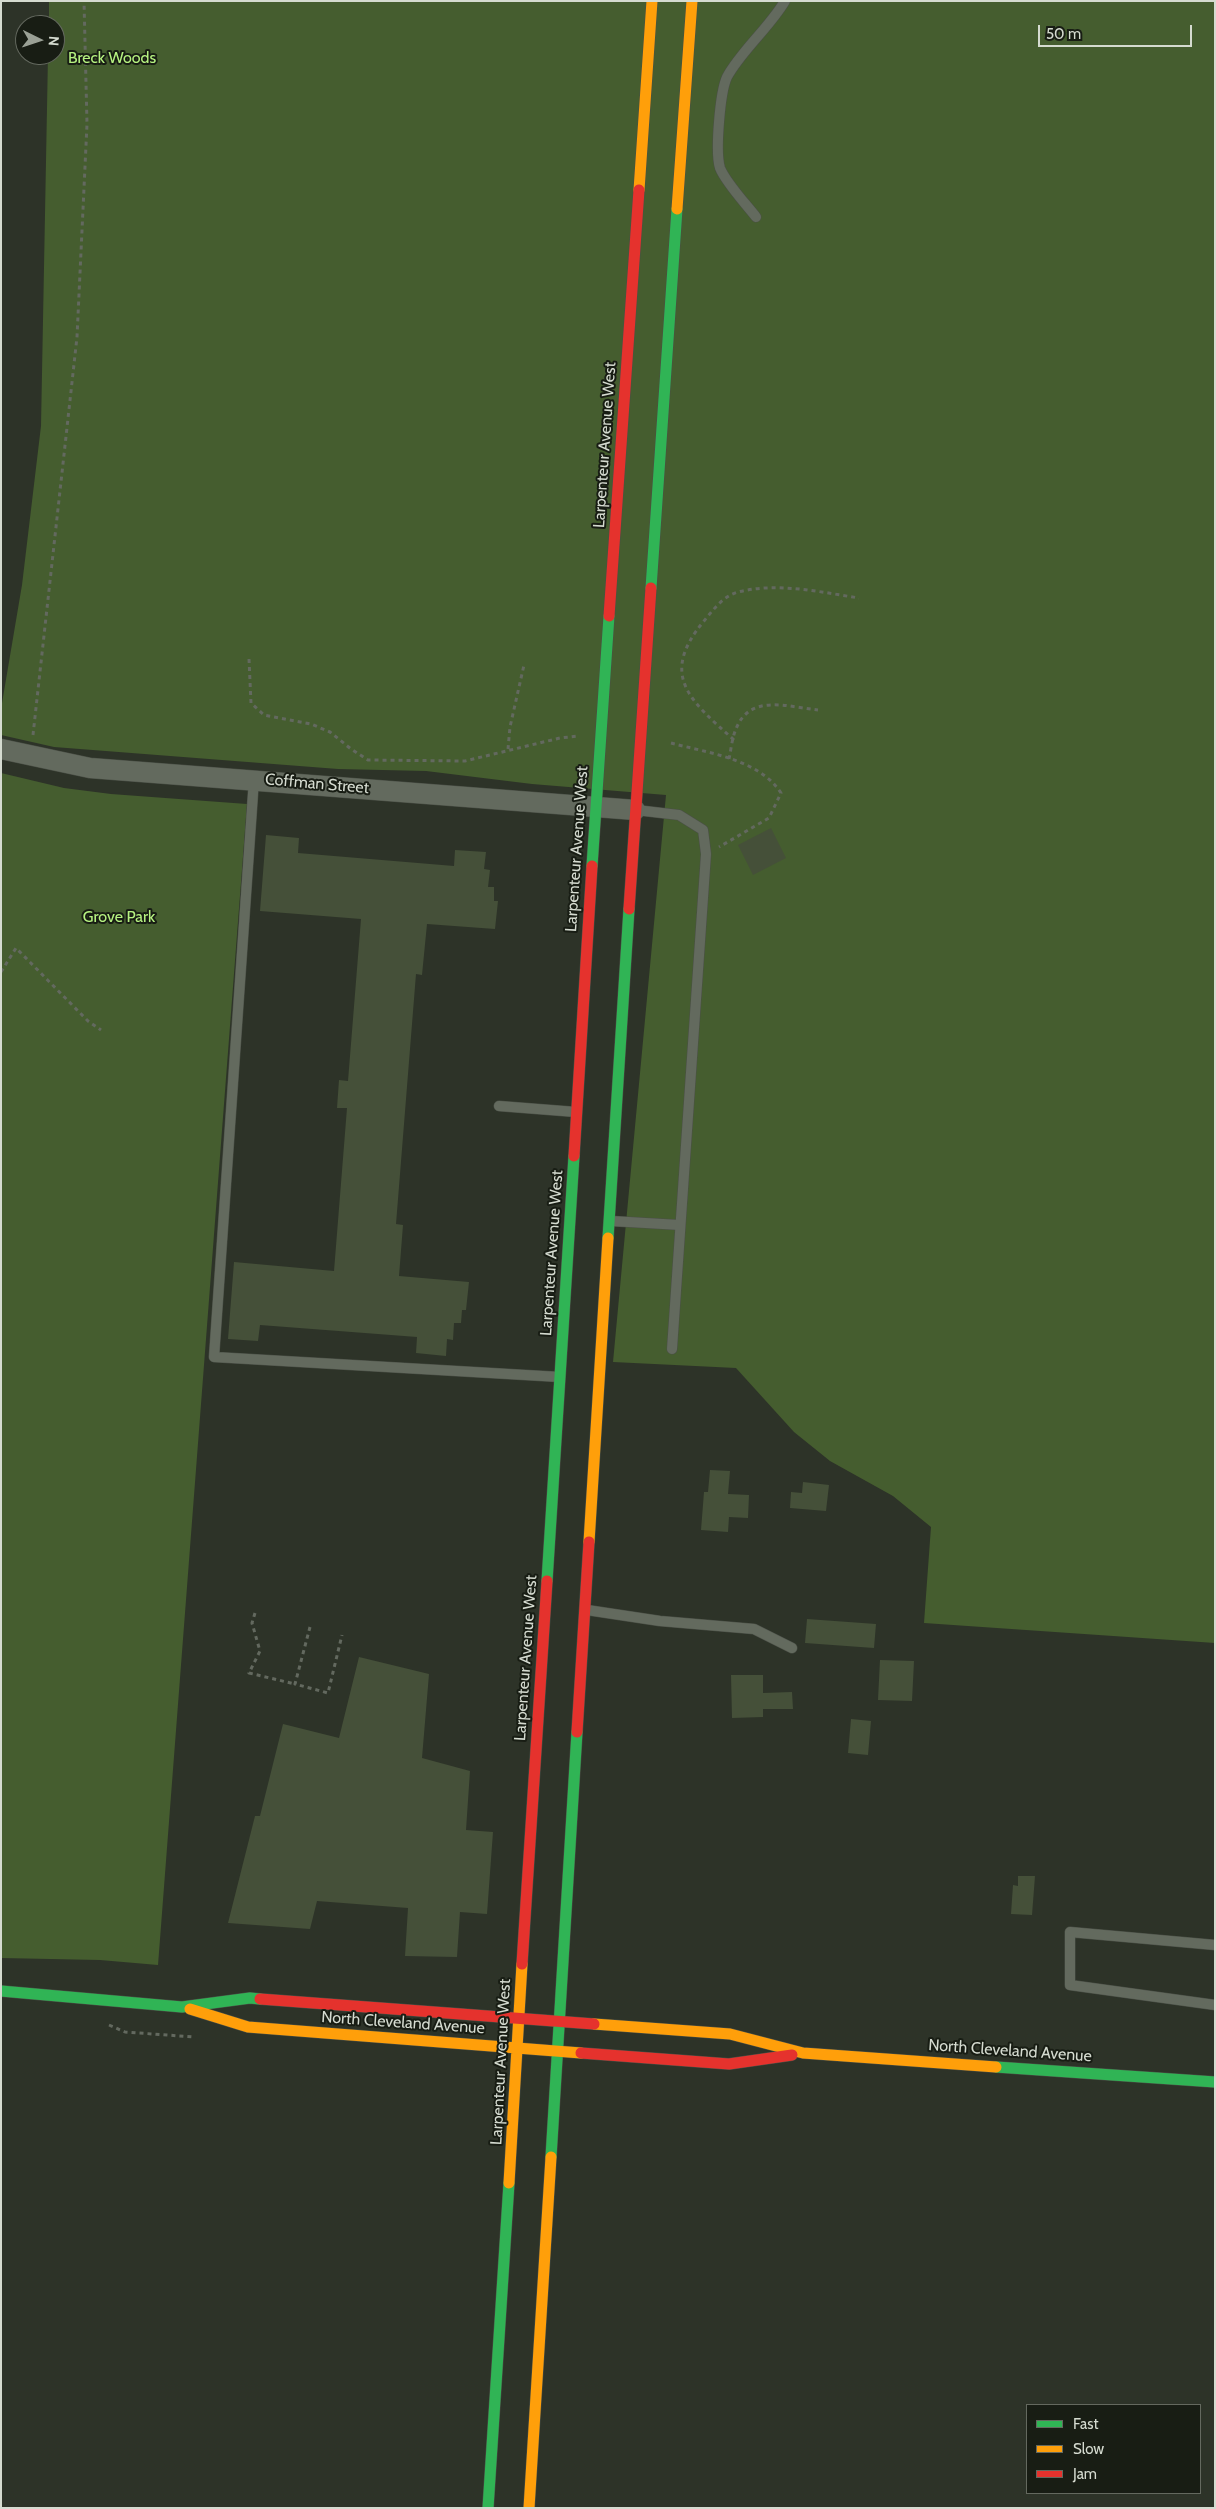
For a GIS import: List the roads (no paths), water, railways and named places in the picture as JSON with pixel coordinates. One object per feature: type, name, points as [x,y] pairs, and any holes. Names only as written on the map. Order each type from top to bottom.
[{"type":"main road","name":"Larpenteur Avenue West","points":[[488,2508],[551,1580],[560,1377],[596,808],[652,1]]},
{"type":"main road","points":[[529,2508],[561,2022],[635,810],[692,1]]},
{"type":"main road","points":[[572,1580],[588,1580]]},
{"type":"main road","name":"North Cleveland Avenue","points":[[1,1991],[182,2007],[248,2027],[518,2048],[729,2064],[803,2053]]},
{"type":"main road","name":"North Cleveland Avenue","points":[[182,2007],[250,1998],[730,2034],[803,2053],[1215,2082]]},
{"type":"street","name":"Coffman Street","points":[[1,749],[31,757],[90,768],[254,779],[635,810]]},
{"type":"lane","points":[[756,217],[721,169],[718,154],[723,90],[727,77],[776,17],[786,1]]},
{"type":"lane","points":[[254,779],[214,1357],[560,1377]]},
{"type":"lane","points":[[635,810],[679,815],[702,830],[706,854],[672,1349]]},
{"type":"lane","points":[[500,1106],[577,1112]]},
{"type":"lane","points":[[610,1221],[680,1225]]},
{"type":"lane","points":[[586,1609],[660,1621],[754,1629],[792,1648]]},
{"type":"lane","points":[[1215,1945],[1070,1932],[1070,1986],[1215,2005]]},
{"type":"park label","name":"Breck Woods","points":[[112,58]]},
{"type":"park label","name":"Grove Park","points":[[119,917]]}]
